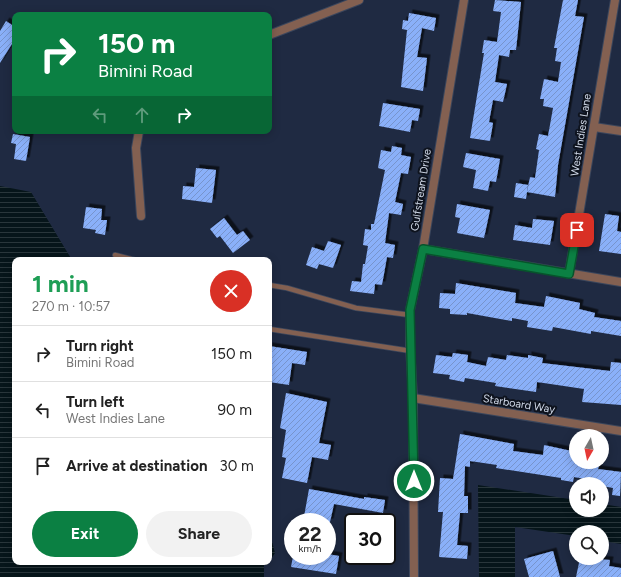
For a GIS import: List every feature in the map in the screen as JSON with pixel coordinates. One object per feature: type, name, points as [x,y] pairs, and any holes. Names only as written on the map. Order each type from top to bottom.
[{"type":"street","points":[[272,34],[358,0]]},
{"type":"street","name":"Gulfstream Drive","points":[[414,577],[413,398],[410,351],[410,315],[423,249],[464,0]]},
{"type":"street","name":"West Indies Lane","points":[[569,274],[615,0]]},
{"type":"street","points":[[594,127],[621,131]]},
{"type":"street","points":[[138,134],[136,148],[141,216]]},
{"type":"street","points":[[423,249],[621,282]]},
{"type":"street","name":"Starboard Way","points":[[413,398],[621,431]]},
{"type":"lane","points":[[115,256],[120,257]]},
{"type":"lane","points":[[272,286],[287,288],[356,308],[410,315]]},
{"type":"lane","points":[[272,329],[410,351]]},
{"type":"shaded area","points":[[0,186],[31,192],[70,257],[12,257],[12,565],[264,565],[264,577],[0,577]]},
{"type":"shaded area","points":[[478,485],[569,499],[569,517],[609,517],[609,505],[621,507],[621,544],[609,542],[609,525],[569,525],[569,535],[515,527],[515,577],[479,577]]},
{"type":"shaded area","points":[[272,542],[275,553],[272,558]]},
{"type":"building","points":[[495,0],[521,2],[516,50],[510,50],[509,57],[499,55],[495,82],[507,84],[503,102],[493,100],[489,122],[493,123],[490,141],[470,138],[484,53],[482,53],[484,40],[497,42],[501,12],[493,11]]},
{"type":"building","points":[[563,0],[578,0],[575,16],[584,17],[558,165],[555,197],[527,192],[530,177],[535,178],[539,150],[536,149],[539,134],[548,136],[553,108],[543,106],[544,99],[540,99],[544,79],[558,82],[561,62],[555,61],[557,48],[554,48]]},
{"type":"building","points":[[409,13],[436,18],[434,31],[422,28],[417,57],[427,58],[423,91],[401,87],[407,30],[402,29],[403,20],[408,21]]},
{"type":"building","points":[[6,21],[12,25],[12,44],[0,63],[0,31]]},
{"type":"building","points":[[383,103],[420,109],[418,121],[412,120],[410,132],[379,126]]},
{"type":"building","points":[[13,134],[30,137],[26,161],[14,159],[16,144],[11,143]]},
{"type":"building","points":[[392,146],[402,148],[401,155],[411,157],[408,174],[401,173],[395,202],[403,204],[401,215],[389,213],[385,243],[395,245],[393,258],[387,257],[382,285],[375,284],[374,294],[350,291],[352,281],[361,282],[363,264],[365,264],[368,246],[363,245],[365,229],[371,230],[371,224],[374,224],[385,170],[378,168],[381,150],[391,152]]},
{"type":"building","points":[[466,153],[500,159],[496,182],[490,181],[488,191],[473,188],[476,170],[463,167]]},
{"type":"building","points":[[196,168],[216,170],[212,203],[182,199],[183,186],[194,187]]},
{"type":"building","points":[[516,183],[528,185],[526,199],[514,197]]},
{"type":"building","points":[[457,204],[490,210],[484,238],[457,233],[460,218],[455,217]]},
{"type":"building","points":[[86,207],[102,209],[101,220],[107,220],[105,235],[95,233],[96,230],[83,228]]},
{"type":"building","points":[[605,214],[619,216],[617,231],[621,232],[621,254],[599,251]]},
{"type":"building","points":[[224,218],[237,235],[243,231],[250,240],[233,253],[220,236],[217,238],[210,229]]},
{"type":"building","points":[[533,219],[554,221],[550,245],[513,240],[515,225],[532,228]]},
{"type":"building","points":[[328,241],[341,245],[333,268],[319,264],[317,269],[306,265],[312,247],[324,251]]},
{"type":"building","points":[[456,283],[516,293],[515,303],[544,307],[546,296],[580,303],[579,309],[595,313],[594,317],[621,321],[621,336],[591,331],[591,334],[553,327],[552,331],[527,327],[528,321],[512,318],[512,321],[467,313],[467,315],[450,314],[450,309],[439,308],[440,293],[455,294]]},
{"type":"building","points":[[272,346],[307,352],[305,365],[292,363],[289,385],[272,382]]},
{"type":"building","points":[[453,353],[468,355],[467,362],[486,366],[488,357],[506,360],[507,355],[528,358],[528,355],[543,358],[542,363],[610,371],[611,362],[621,363],[621,405],[582,402],[584,389],[537,382],[536,392],[495,386],[496,383],[465,378],[464,382],[449,379],[450,375],[433,373],[436,355],[452,357]]},
{"type":"building","points":[[286,393],[327,402],[319,443],[331,445],[328,460],[312,457],[307,483],[282,478],[286,458],[282,457],[286,430],[280,428]]},
{"type":"building","points":[[460,434],[514,444],[513,451],[543,455],[544,445],[569,450],[569,469],[598,469],[621,472],[620,496],[612,495],[613,488],[609,487],[609,477],[569,477],[569,481],[561,480],[561,478],[496,468],[497,465],[470,461],[470,467],[465,466],[464,496],[468,496],[468,513],[460,513],[457,545],[468,546],[467,559],[439,557],[443,512],[438,512],[440,478],[453,479]]},
{"type":"building","points":[[309,489],[364,499],[364,497],[385,500],[383,513],[334,504],[332,513],[305,513]]},
{"type":"building","points":[[553,551],[560,577],[529,577],[524,559]]},
{"type":"building","points":[[336,556],[339,556],[336,574],[291,567],[291,565],[336,565]]},
{"type":"building","points":[[610,560],[609,566],[621,568],[621,577],[576,577],[579,565],[609,565]]},
{"type":"route","points":[[414,481],[410,310],[423,249],[569,274],[577,230]]}]
